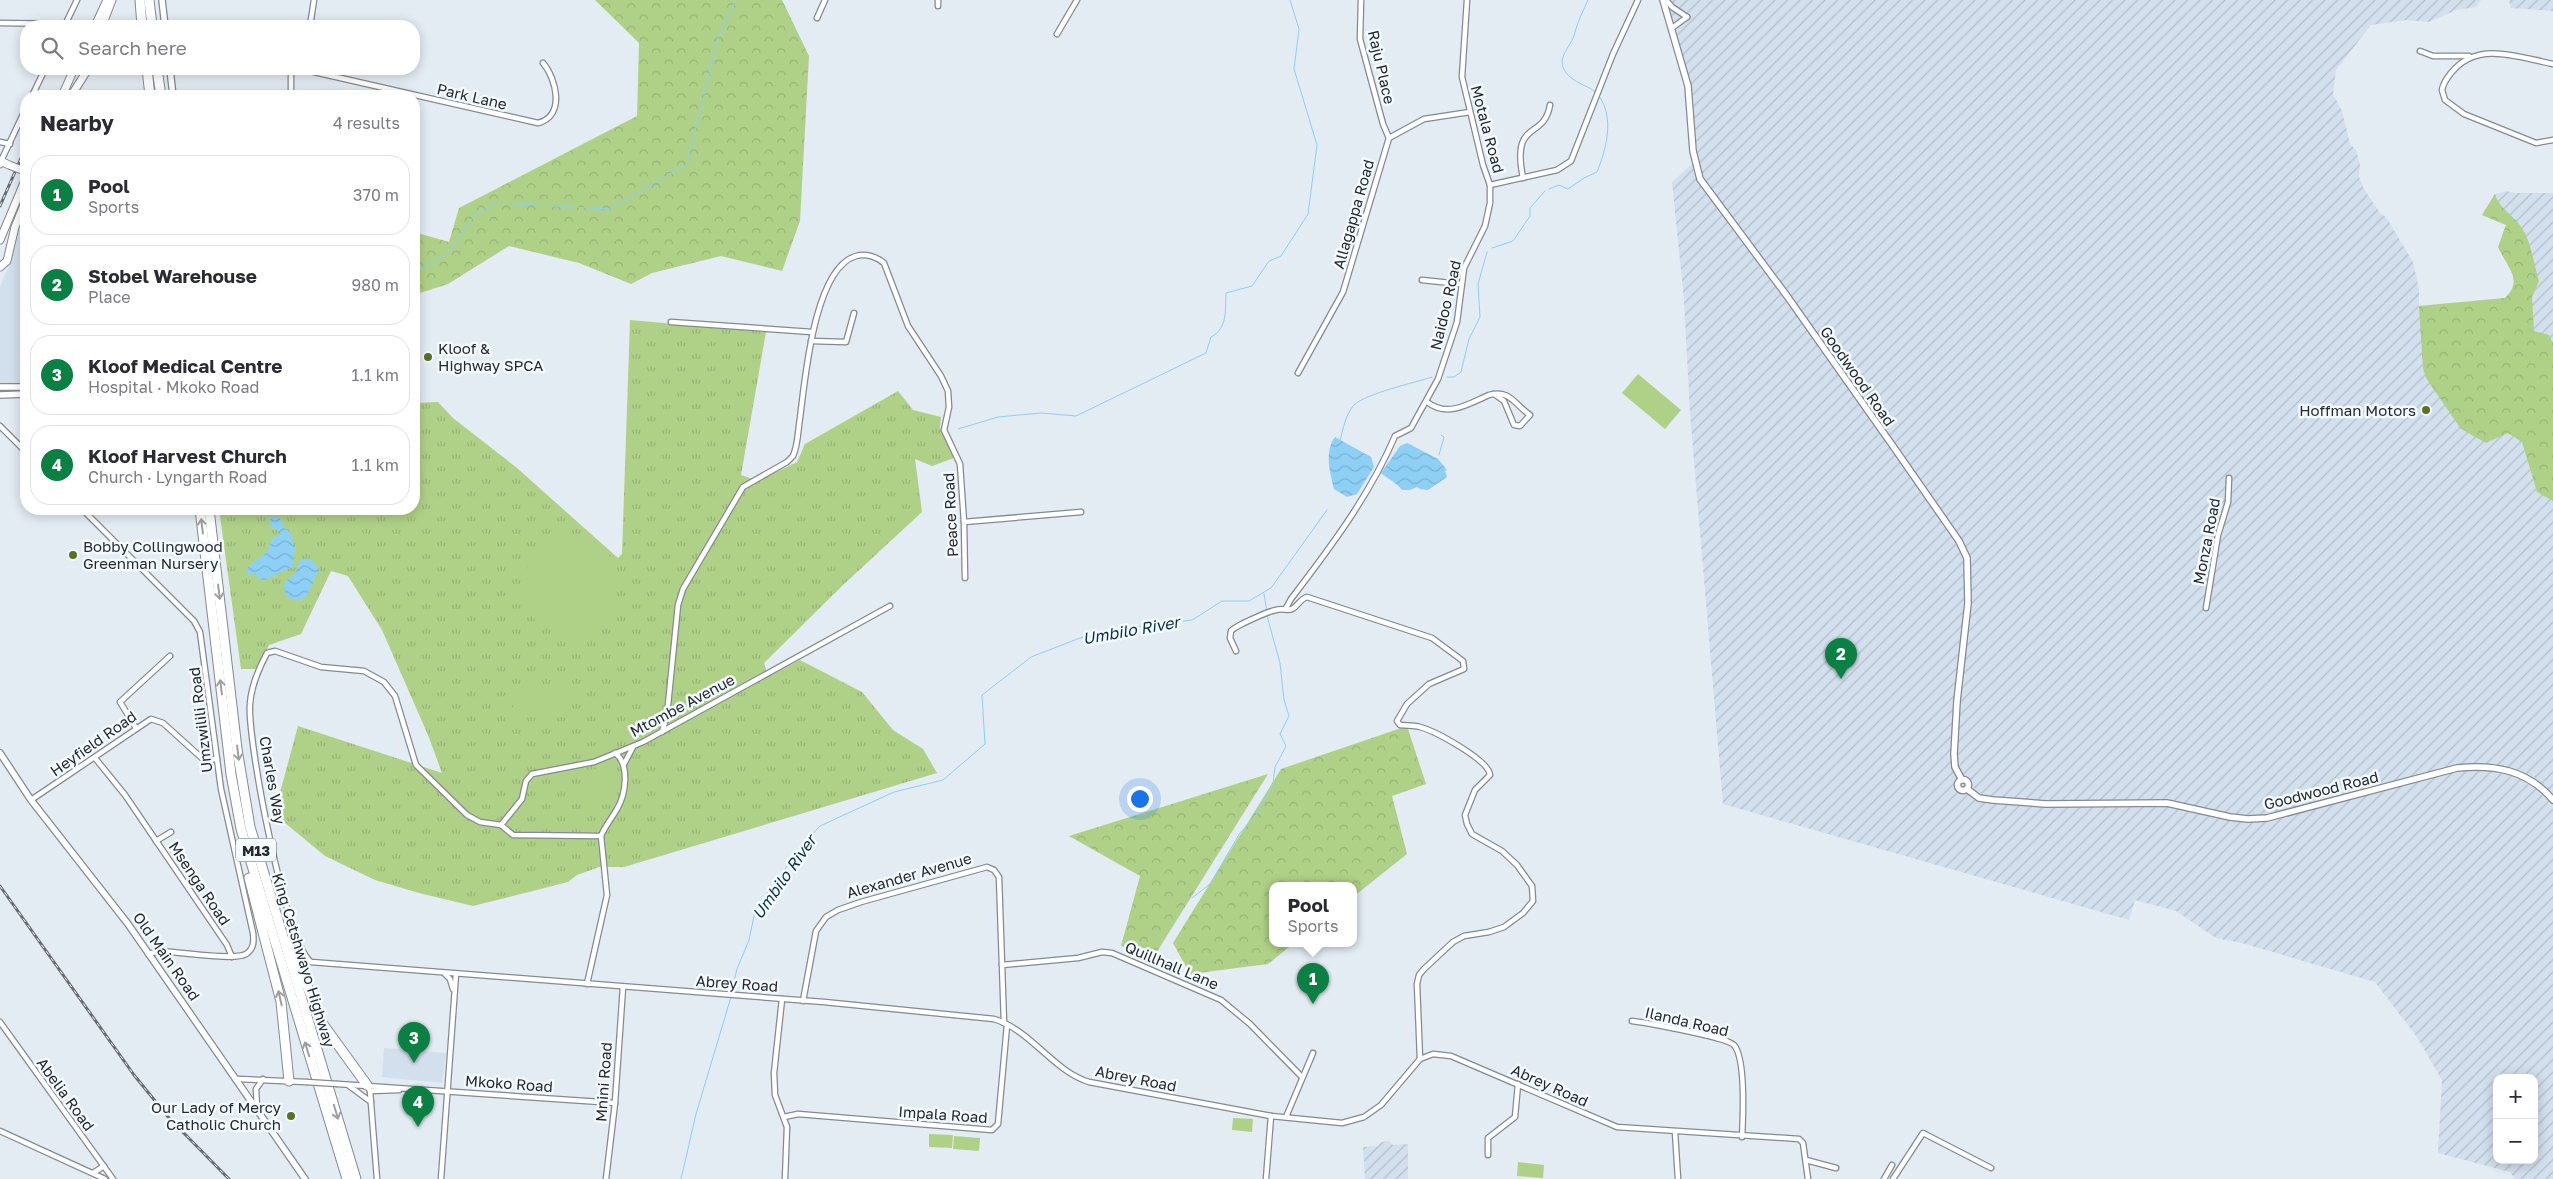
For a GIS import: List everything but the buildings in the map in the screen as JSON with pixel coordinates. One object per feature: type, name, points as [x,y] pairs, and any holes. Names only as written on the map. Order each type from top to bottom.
[{"type":"highway","points":[[140,0],[142,20]]},
{"type":"highway","points":[[149,0],[151,20]]},
{"type":"highway","points":[[145,90],[147,75]]},
{"type":"highway","points":[[148,75],[149,90]]},
{"type":"highway","points":[[159,75],[160,90]]},
{"type":"highway","name":"King Cetshwayo Highway","points":[[201,515],[232,774],[241,829],[347,1179]]},
{"type":"highway","name":"King Cetshwayo Highway","points":[[210,515],[243,791],[255,845],[356,1179]]},
{"type":"highway","points":[[241,829],[246,865],[281,1002],[289,1081]]},
{"type":"highway","points":[[277,919],[282,926],[322,1023],[368,1088]]},
{"type":"main road","points":[[98,20],[107,0]]},
{"type":"main road","points":[[104,20],[112,0]]},
{"type":"main road","points":[[65,90],[71,75]]},
{"type":"main road","points":[[75,90],[84,75]]},
{"type":"main road","points":[[0,164],[20,169]]},
{"type":"main road","points":[[0,240],[20,193]]},
{"type":"main road","points":[[1,269],[6,263],[3,254],[20,215]]},
{"type":"street","points":[[67,20],[77,0]]},
{"type":"street","points":[[162,0],[164,20]]},
{"type":"street","points":[[311,20],[314,0]]},
{"type":"street","points":[[817,18],[825,0]]},
{"type":"street","points":[[938,0],[938,6]]},
{"type":"street","points":[[1057,34],[1077,0]]},
{"type":"street","name":"Raju Place","points":[[1362,0],[1360,39],[1383,124],[1389,138]]},
{"type":"street","name":"Motala Road","points":[[1467,0],[1462,77],[1490,185],[1557,170],[1569,162],[1597,98],[1613,54],[1638,0]]},
{"type":"street","points":[[1665,0],[1687,17],[1672,28]]},
{"type":"street","name":"Goodwood Road","points":[[1665,0],[1688,86],[1694,151],[1700,179],[1787,296],[1895,449],[1959,541],[1967,558],[1968,603],[1957,701],[1954,754],[1955,767],[1962,780],[1968,782],[1967,789],[1979,798],[1993,800],[2046,804],[2167,803],[2248,819],[2267,818],[2457,768],[2475,766],[2499,767],[2522,775],[2537,784],[2553,800]]},
{"type":"street","points":[[0,22],[20,23]]},
{"type":"street","points":[[2420,51],[2433,56],[2501,54],[2553,64]]},
{"type":"street","points":[[2470,56],[2456,67],[2442,87],[2445,100],[2452,107],[2536,143],[2553,140]]},
{"type":"street","name":"Park Lane","points":[[420,96],[538,123],[548,117],[556,100],[552,77],[543,62]]},
{"type":"street","points":[[35,90],[42,75]]},
{"type":"street","points":[[171,75],[172,90]]},
{"type":"street","points":[[291,75],[291,90]]},
{"type":"street","name":"Park Lane","points":[[327,75],[393,90]]},
{"type":"street","points":[[1523,178],[1520,156],[1521,143],[1527,133],[1545,120],[1550,105]]},
{"type":"street","points":[[1389,138],[1421,120],[1470,112]]},
{"type":"street","points":[[0,164],[20,122]]},
{"type":"street","name":"Allagappa Road","points":[[1298,373],[1343,292],[1389,138]]},
{"type":"street","points":[[0,142],[10,144]]},
{"type":"street","name":"Naidoo Road","points":[[1286,608],[1343,530],[1386,459],[1395,436],[1411,426],[1427,402],[1453,339],[1457,322],[1460,284],[1464,268],[1487,219],[1490,185]]},
{"type":"street","name":"Peace Road","points":[[662,732],[667,715],[680,595],[718,526],[743,487],[787,462],[793,456],[812,332],[831,277],[840,265],[854,256],[863,255],[878,258],[884,263],[908,326],[941,376],[948,391],[949,407],[944,430],[959,460],[964,522],[965,578]]},
{"type":"street","points":[[1422,280],[1460,284]]},
{"type":"street","points":[[811,341],[846,342],[854,313]]},
{"type":"street","points":[[671,322],[812,332]]},
{"type":"street","points":[[0,387],[20,387]]},
{"type":"street","points":[[0,395],[20,394]]},
{"type":"street","points":[[1427,402],[1439,410],[1445,410],[1456,409],[1494,394],[1510,396],[1530,415],[1527,420],[1520,426],[1514,425],[1504,401],[1494,394]]},
{"type":"street","points":[[0,426],[20,446]]},
{"type":"street","name":"Monza Road","points":[[2206,608],[2218,535],[2228,502],[2229,478]]},
{"type":"street","points":[[964,522],[1081,512]]},
{"type":"street","name":"Umzwilili Road","points":[[88,515],[198,627],[204,654],[217,759],[229,834],[254,938],[253,946],[248,953],[232,957]]},
{"type":"street","points":[[1236,651],[1230,638],[1231,630],[1234,627],[1254,620],[1261,614],[1286,608],[1292,609],[1305,598],[1323,600],[1432,638],[1462,658],[1465,664],[1464,669],[1430,684],[1407,704],[1396,719],[1400,726],[1421,727],[1448,739],[1490,770],[1489,777],[1475,790],[1465,815],[1472,834],[1502,851],[1517,865],[1532,886],[1533,901],[1528,908],[1504,927],[1490,932],[1459,938],[1420,973],[1417,984],[1420,1059]]},
{"type":"street","name":"Mtombe Avenue","points":[[501,825],[522,799],[526,782],[532,774],[544,770],[580,766],[633,746],[662,732],[890,606]]},
{"type":"street","name":"Charles Way","points":[[314,963],[304,955],[294,932],[267,821],[255,758],[250,714],[254,683],[266,655],[273,651],[321,667],[362,670],[377,677],[388,686],[395,696],[415,763],[421,772],[470,817],[480,822],[501,825],[513,835],[601,836]]},
{"type":"street","points":[[136,728],[120,702],[170,656]]},
{"type":"street","name":"Heyfield Road","points":[[31,800],[150,720],[157,720],[201,758],[209,761],[217,759]]},
{"type":"street","points":[[623,765],[633,746]]},
{"type":"street","name":"Old Main Road","points":[[0,753],[31,800],[81,862],[238,1079],[305,1179]]},
{"type":"street","points":[[587,984],[607,895],[601,836],[621,802],[624,784],[623,765],[615,753]]},
{"type":"street","name":"Msenga Road","points":[[95,758],[125,795],[228,947],[232,957]]},
{"type":"street","points":[[156,841],[171,832]]},
{"type":"street","name":"Alexander Avenue","points":[[803,1001],[816,931],[826,917],[838,910],[861,902],[978,868],[992,869],[999,878],[1005,1024]]},
{"type":"street","points":[[148,954],[160,951],[232,957]]},
{"type":"street","name":"Quillhall Lane","points":[[1002,965],[1078,958],[1102,952],[1112,953],[1221,1000],[1245,1019],[1302,1077]]},
{"type":"street","name":"Abrey Road","points":[[314,963],[782,999],[994,1019],[1005,1024],[1085,1081],[1271,1116],[1332,1123],[1352,1122],[1364,1117],[1391,1096],[1420,1059],[1433,1054],[1447,1055],[1612,1126],[1675,1132],[1799,1139],[1803,1143],[1808,1179]]},
{"type":"street","points":[[444,973],[451,980],[454,1002]]},
{"type":"street","points":[[441,1179],[456,974]]},
{"type":"street","name":"Mnini Road","points":[[606,1179],[615,1103],[623,987]]},
{"type":"street","points":[[782,999],[775,1087],[779,1108],[787,1127],[785,1179]]},
{"type":"street","name":"Ilanda Road","points":[[1632,1021],[1718,1038],[1734,1045],[1739,1057],[1744,1099],[1742,1136]]},
{"type":"street","name":"Abelia Road","points":[[0,1022],[113,1179]]},
{"type":"street","name":"Impala Road","points":[[784,1117],[798,1114],[992,1130],[998,1124],[1005,1024]]},
{"type":"street","points":[[1286,1117],[1313,1053]]},
{"type":"street","name":"Mkoko Road","points":[[238,1079],[263,1079],[368,1088],[615,1103]]},
{"type":"street","points":[[257,1106],[256,1089],[263,1079]]},
{"type":"street","points":[[1488,1155],[1488,1138],[1514,1117],[1518,1084]]},
{"type":"street","points":[[347,1085],[371,1102]]},
{"type":"street","points":[[368,1088],[371,1102],[377,1179]]},
{"type":"street","points":[[1266,1179],[1271,1116]]},
{"type":"street","points":[[0,1131],[105,1179]]},
{"type":"street","points":[[1675,1132],[1678,1179]]},
{"type":"street","points":[[1893,1179],[1923,1133],[1991,1168]]},
{"type":"street","points":[[1806,1160],[1836,1168]]},
{"type":"street","points":[[1884,1179],[1892,1165]]},
{"type":"street","points":[[92,1173],[104,1166]]},
{"type":"shaded area","points":[[1663,0],[2481,0],[2476,7],[2456,10],[2429,22],[2406,20],[2371,25],[2336,70],[2333,94],[2342,111],[2350,144],[2356,150],[2360,164],[2359,177],[2364,189],[2380,213],[2386,217],[2413,262],[2419,289],[2419,306],[2506,298],[2514,289],[2515,279],[2498,247],[2506,225],[2482,215],[2495,194],[2506,191],[2515,193],[2553,193],[2553,1179],[2515,1179],[2510,1172],[2438,1153],[2442,1080],[2417,1037],[2375,982],[2242,943],[2216,938],[2176,911],[2135,900],[2129,920],[1723,804],[1690,413],[1684,300],[1672,182],[1694,162],[1687,86]]},
{"type":"shaded area","points":[[2509,0],[2553,0],[2553,11],[2511,8]]},
{"type":"shaded area","points":[[20,228],[20,386],[0,386],[0,287],[10,263],[12,247]]},
{"type":"shaded area","points":[[384,1048],[446,1053],[442,1083],[382,1077]]},
{"type":"shaded area","points":[[1389,1141],[1393,1145],[1408,1144],[1408,1179],[1365,1179],[1363,1147],[1378,1146],[1381,1142]]},
{"type":"green space","points":[[595,0],[782,0],[809,56],[800,221],[782,271],[721,256],[652,273],[631,284],[579,263],[509,246],[448,284],[420,293],[420,234],[449,242],[459,208],[637,116],[639,43]]},
{"type":"green space","points":[[2495,194],[2503,208],[2522,228],[2528,240],[2539,281],[2532,297],[2534,331],[2549,335],[2553,343],[2553,501],[2537,492],[2522,442],[2508,433],[2486,443],[2461,429],[2426,378],[2423,369],[2419,306],[2505,298],[2511,291],[2514,279],[2498,247],[2506,225],[2482,215]]},
{"type":"green space","points":[[630,320],[766,332],[741,475],[758,481],[797,462],[805,444],[898,391],[913,410],[941,417],[940,428],[954,458],[932,466],[915,459],[922,512],[842,586],[764,663],[767,672],[772,675],[800,660],[862,692],[893,730],[923,749],[937,773],[624,867],[599,867],[577,875],[568,882],[473,906],[375,880],[325,856],[279,818],[275,811],[298,726],[442,773],[428,735],[382,630],[348,576],[331,571],[301,634],[269,645],[257,669],[241,669],[220,515],[420,515],[420,403],[438,402],[453,418],[517,468],[618,558],[622,554]]},
{"type":"green space","points":[[1638,374],[1681,410],[1665,429],[1622,393]]},
{"type":"green space","points":[[573,536],[596,544],[610,557],[616,575],[615,594],[608,611],[596,626],[581,634],[562,634],[543,626],[531,614],[524,599],[524,582],[528,566],[538,552],[553,541]]},
{"type":"green space","points":[[513,690],[567,690],[567,717],[513,717]]},
{"type":"green space","points":[[1407,726],[1426,784],[1392,796],[1407,854],[1357,894],[1357,882],[1269,882],[1269,947],[1289,947],[1268,964],[1190,974],[1173,943],[1281,769]]},
{"type":"green space","points":[[609,766],[614,795],[584,800],[579,772]]},
{"type":"green space","points":[[1268,774],[1155,955],[1121,946],[1140,876],[1069,836]]},
{"type":"green space","points":[[1233,1118],[1253,1119],[1252,1132],[1232,1130]]},
{"type":"green space","points":[[929,1134],[953,1135],[952,1148],[929,1147]]},
{"type":"green space","points":[[954,1136],[980,1138],[979,1151],[953,1149]]},
{"type":"green space","points":[[1518,1162],[1544,1165],[1543,1178],[1517,1176]]},
{"type":"water","points":[[1335,437],[1371,457],[1374,467],[1357,494],[1347,497],[1334,489],[1331,476],[1329,455]]},
{"type":"water","points":[[1407,443],[1438,459],[1447,470],[1445,471],[1447,477],[1428,490],[1417,487],[1410,490],[1402,490],[1381,473],[1400,446]]},
{"type":"water","points":[[276,516],[280,518],[284,528],[289,530],[295,549],[293,567],[265,580],[259,579],[255,573],[249,576],[247,568],[267,552],[272,539],[281,533],[269,525],[270,519]]},
{"type":"water","points":[[301,559],[311,560],[319,569],[307,596],[298,601],[287,597],[284,584],[296,571]]},
{"type":"waterway","points":[[420,270],[449,253],[475,214],[497,203],[610,209],[687,164],[718,38],[736,0]]},
{"type":"waterway","points":[[958,429],[998,417],[1041,413],[1076,416],[1206,353],[1211,337],[1223,324],[1226,293],[1252,286],[1269,261],[1281,256],[1308,214],[1317,145],[1294,69],[1299,29],[1290,0]]},
{"type":"waterway","name":"Umbilo River","points":[[1588,0],[1573,38],[1564,54],[1562,65],[1570,77],[1597,93]]},
{"type":"waterway","name":"Umbilo River","points":[[1549,189],[1559,185],[1568,189],[1597,172],[1606,144],[1608,124],[1607,114],[1599,96]]},
{"type":"waterway","name":"Umbilo River","points":[[1492,248],[1513,241],[1530,216],[1530,208],[1545,191]]},
{"type":"waterway","name":"Umbilo River","points":[[1447,377],[1454,377],[1461,372],[1469,339],[1480,317],[1478,284],[1487,252]]},
{"type":"waterway","name":"Umbilo River","points":[[1340,441],[1346,418],[1354,405],[1380,392],[1432,377]]},
{"type":"waterway","name":"Umbilo River","points":[[1439,455],[1444,437],[1441,435]]},
{"type":"waterway","name":"Umbilo River","points":[[731,993],[737,969],[749,940],[754,916],[766,895],[804,843],[820,826],[894,792],[943,780],[985,744],[982,695],[1031,657],[1080,638],[1134,627],[1192,620],[1222,601],[1249,601],[1271,588],[1327,510]]},
{"type":"waterway","points":[[1264,594],[1267,612]]},
{"type":"waterway","points":[[1192,898],[1210,884],[1240,833],[1255,817],[1273,784],[1275,767],[1286,746],[1280,734],[1289,716],[1284,700],[1280,663],[1267,616]]},
{"type":"waterway","name":"Umbilo River","points":[[681,1179],[696,1114],[731,997]]},
{"type":"railway","points":[[0,206],[20,161]]},
{"type":"railway","points":[[0,886],[134,1075],[169,1118],[229,1179]]},
{"type":"place","name":"Kloof & Highway SPCA","points":[[428,357]]},
{"type":"place","name":"Hoffman Motors","points":[[2426,410]]},
{"type":"place","name":"Bobby Collingwood Greenman Nursery","points":[[73,555]]},
{"type":"place","name":"Stobel Warehouse","points":[[1841,679]]},
{"type":"place","name":"Pool","points":[[1313,1004]]},
{"type":"place","name":"Kloof Medical Centre","points":[[414,1063]]},
{"type":"place","name":"Our Lady of Mercy Catholic Church","points":[[291,1116]]},
{"type":"place","name":"Kloof Harvest Church","points":[[418,1127]]}]
